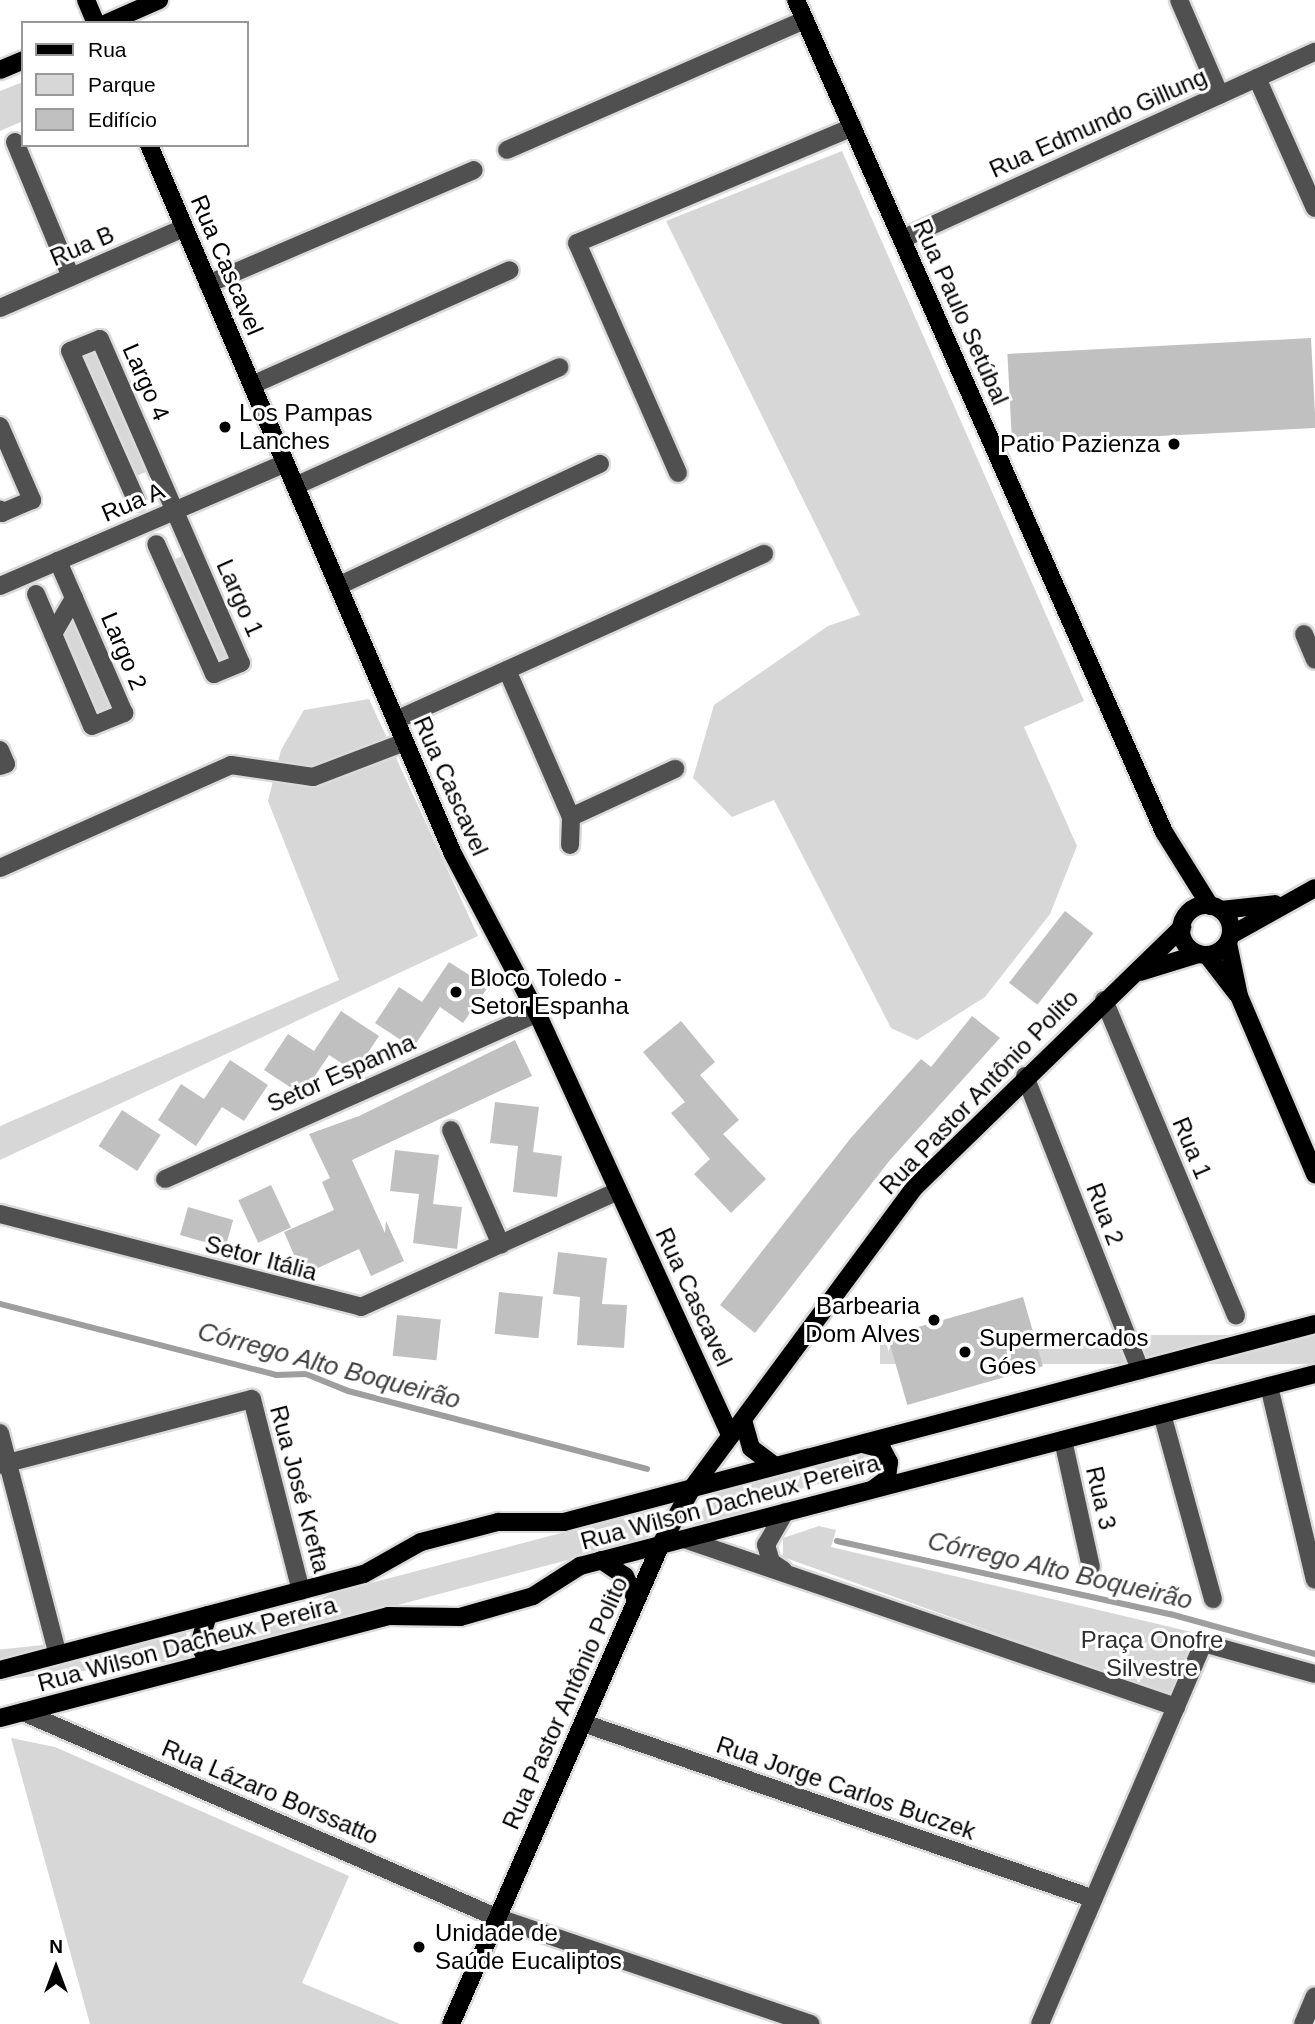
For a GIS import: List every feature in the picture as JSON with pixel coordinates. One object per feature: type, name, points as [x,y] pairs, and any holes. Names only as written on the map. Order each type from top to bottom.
[{"type":"main road","points":[[86,0],[95,21]]},
{"type":"main road","points":[[112,21],[159,0]]},
{"type":"main road","name":"Rua Paulo Setúbal","points":[[796,0],[1164,832],[1216,908]]},
{"type":"main road","points":[[0,70],[21,61]]},
{"type":"main road","name":"Rua Cascavel","points":[[150,147],[453,854],[537,1013],[731,1436]]},
{"type":"main road","points":[[1202,955],[1282,903],[1315,888]]},
{"type":"main road","points":[[1239,996],[1202,955],[1185,943],[1182,927],[1195,908],[1282,903]]},
{"type":"main road","points":[[1216,908],[1229,939],[1239,996],[1313,1165]]},
{"type":"main road","name":"Rua Pastor Antônio Polito","points":[[452,2024],[661,1544],[692,1488],[895,1211],[1025,1076],[1182,927]]},
{"type":"main road","name":"Rua Pastor Antônio Polito","points":[[1134,975],[1202,955]]},
{"type":"main road","name":"Rua Wilson Dacheux Pereira","points":[[0,1670],[364,1574],[421,1542],[498,1522],[564,1522],[1315,1324]]},
{"type":"main road","name":"Rua Wilson Dacheux Pereira","points":[[0,1718],[388,1616],[460,1617],[533,1596],[580,1566],[601,1560],[1315,1374]]},
{"type":"main road","points":[[743,1420],[751,1448],[775,1466]]},
{"type":"main road","points":[[862,1444],[876,1445],[889,1462],[887,1479],[873,1489]]},
{"type":"main road","points":[[601,1560],[625,1576],[636,1601]]},
{"type":"main road","points":[[208,1615],[200,1645],[205,1656],[218,1661]]},
{"type":"street","points":[[1179,0],[1220,95]]},
{"type":"street","points":[[507,150],[805,20]]},
{"type":"street","name":"Rua Edmundo Gillung","points":[[902,239],[1315,52]]},
{"type":"street","points":[[1257,78],[1315,208]]},
{"type":"street","points":[[678,473],[577,243],[853,127]]},
{"type":"street","points":[[15,142],[71,277]]},
{"type":"street","points":[[208,284],[474,170]]},
{"type":"street","name":"Rua B","points":[[0,308],[184,228]]},
{"type":"street","points":[[252,385],[510,270]]},
{"type":"street","name":"Largo 4","points":[[137,502],[70,351],[100,339],[175,511]]},
{"type":"street","points":[[295,486],[560,367]]},
{"type":"street","points":[[0,426],[32,500],[2,513],[0,509]]},
{"type":"street","name":"Rua A","points":[[0,586],[285,463]]},
{"type":"street","points":[[338,586],[600,464]]},
{"type":"street","points":[[124,473],[163,482]]},
{"type":"street","name":"Largo 1","points":[[156,544],[214,674],[241,663],[175,511]]},
{"type":"street","points":[[168,571],[187,539]]},
{"type":"street","points":[[396,720],[764,554]]},
{"type":"street","name":"Largo 2","points":[[36,594],[92,726],[124,713],[58,561]]},
{"type":"street","points":[[53,634],[74,598]]},
{"type":"street","points":[[1304,634],[1315,660]]},
{"type":"street","points":[[507,670],[571,817],[570,845]]},
{"type":"street","points":[[0,868],[231,765],[313,777],[405,741]]},
{"type":"street","points":[[0,750],[6,764],[0,766]]},
{"type":"street","points":[[571,817],[675,769]]},
{"type":"street","name":"Rua 1","points":[[1104,1000],[1236,1316]]},
{"type":"street","name":"Setor Espanha","points":[[165,1179],[537,1013]]},
{"type":"street","name":"Rua 2","points":[[1025,1076],[1140,1370]]},
{"type":"street","points":[[451,1130],[501,1245]]},
{"type":"street","name":"Setor Itália","points":[[0,1214],[347,1306],[376,1301],[618,1191]]},
{"type":"street","points":[[1269,1387],[1315,1580]]},
{"type":"street","name":"Rua José Krefta","points":[[4,1464],[251,1399],[301,1591]]},
{"type":"street","points":[[1162,1414],[1213,1599]]},
{"type":"street","points":[[0,1433],[4,1464],[58,1655]]},
{"type":"street","name":"Rua 3","points":[[1063,1440],[1091,1567]]},
{"type":"street","points":[[785,1512],[766,1545],[771,1562],[786,1572]]},
{"type":"street","points":[[684,1539],[1176,1707]]},
{"type":"street","points":[[1040,2024],[1203,1643],[1315,1674]]},
{"type":"street","name":"Rua Lázaro Borssatto","points":[[23,1712],[498,1917],[811,2024]]},
{"type":"street","name":"Rua Jorge Carlos Buczek","points":[[583,1723],[1094,1899]]},
{"type":"street","points":[[1303,2024],[1315,1996]]},
{"type":"green space","points":[[21,83],[21,122],[0,131],[0,91]]},
{"type":"green space","points":[[842,151],[1084,701],[1024,727],[1077,846],[1050,914],[985,997],[917,1040],[891,1028],[774,800],[732,817],[693,778],[714,705],[828,626],[860,615],[666,221]]},
{"type":"green space","points":[[97,347],[152,469],[133,478],[79,355]]},
{"type":"green space","points":[[184,555],[230,655],[216,661],[169,562]]},
{"type":"green space","points":[[74,614],[115,709],[97,716],[61,635]]},
{"type":"green space","points":[[369,699],[478,936],[0,1160],[0,1126],[339,980],[268,801],[281,750],[304,710]]},
{"type":"green space","points":[[880,1335],[1315,1335],[1315,1364],[880,1364]]},
{"type":"green space","points":[[867,1451],[875,1469],[781,1494],[741,1514],[691,1528],[711,1495]]},
{"type":"green space","points":[[660,1507],[647,1539],[220,1652],[210,1645],[213,1634],[295,1612],[333,1593]]},
{"type":"green space","name":"Praça Onofre Silvestre","points":[[819,1526],[836,1530],[831,1547],[1196,1633],[1171,1696],[783,1557],[783,1538]]},
{"type":"green space","points":[[186,1630],[189,1660],[0,1680],[0,1650]]},
{"type":"green space","points":[[11,1738],[55,1747],[349,1876],[302,1983],[400,2024],[90,2024]]},
{"type":"building","points":[[1311,338],[1315,428],[1012,444],[1007,354]]},
{"type":"building","points":[[1065,911],[1093,933],[1037,1005],[1009,983]]},
{"type":"building","points":[[449,962],[488,987],[463,1023],[440,1007],[413,1048],[375,1023],[399,987],[422,1002]]},
{"type":"building","points":[[341,1011],[379,1036],[355,1072],[329,1055],[302,1095],[264,1070],[288,1034],[314,1051]]},
{"type":"building","points":[[972,1016],[1000,1038],[890,1160],[755,1333],[720,1305],[850,1139],[921,1059],[931,1067]]},
{"type":"building","points":[[681,1021],[715,1062],[700,1075],[739,1120],[723,1134],[766,1179],[731,1213],[694,1174],[710,1159],[671,1113],[685,1102],[643,1052]]},
{"type":"building","points":[[515,1040],[532,1076],[352,1160],[385,1233],[386,1221],[404,1261],[371,1276],[359,1249],[303,1275],[284,1232],[334,1210],[322,1182],[330,1178],[309,1134],[359,1116]]},
{"type":"building","points":[[230,1060],[268,1085],[244,1121],[222,1107],[196,1146],[158,1120],[181,1084],[204,1099]]},
{"type":"building","points":[[495,1102],[539,1107],[533,1152],[562,1156],[557,1197],[513,1192],[518,1146],[490,1143]]},
{"type":"building","points":[[122,1110],[161,1135],[137,1171],[99,1146]]},
{"type":"building","points":[[395,1150],[439,1155],[433,1204],[462,1207],[457,1249],[413,1243],[419,1194],[390,1191]]},
{"type":"building","points":[[271,1185],[291,1228],[258,1243],[238,1200]]},
{"type":"building","points":[[188,1207],[233,1220],[225,1248],[180,1235]]},
{"type":"building","points":[[558,1252],[607,1258],[602,1304],[627,1305],[624,1348],[577,1345],[580,1297],[553,1294]]},
{"type":"building","points":[[499,1292],[543,1297],[538,1338],[495,1334]]},
{"type":"building","name":"Supermercados Góes","points":[[1023,1297],[1043,1366],[907,1405],[887,1336]]},
{"type":"building","points":[[397,1315],[441,1320],[436,1360],[393,1356]]},
{"type":"waterway","name":"Córrego Alto Boqueirão","points":[[0,1304],[276,1375],[306,1374],[348,1391],[647,1469]]},
{"type":"waterway","name":"Córrego Alto Boqueirão","points":[[837,1541],[1170,1614],[1315,1654]]},
{"type":"place","name":"Los Pampas Lanches","points":[[225,427]]},
{"type":"place","name":"Patio Pazienza","points":[[1174,444]]},
{"type":"place","name":"Bloco Toledo - Setor Espanha","points":[[456,992]]},
{"type":"place","name":"Barbearia Dom Alves","points":[[934,1320]]},
{"type":"place","name":"Supermercados Góes","points":[[965,1352]]},
{"type":"place","name":"Unidade de Saúde Eucaliptos","points":[[419,1947]]}]
